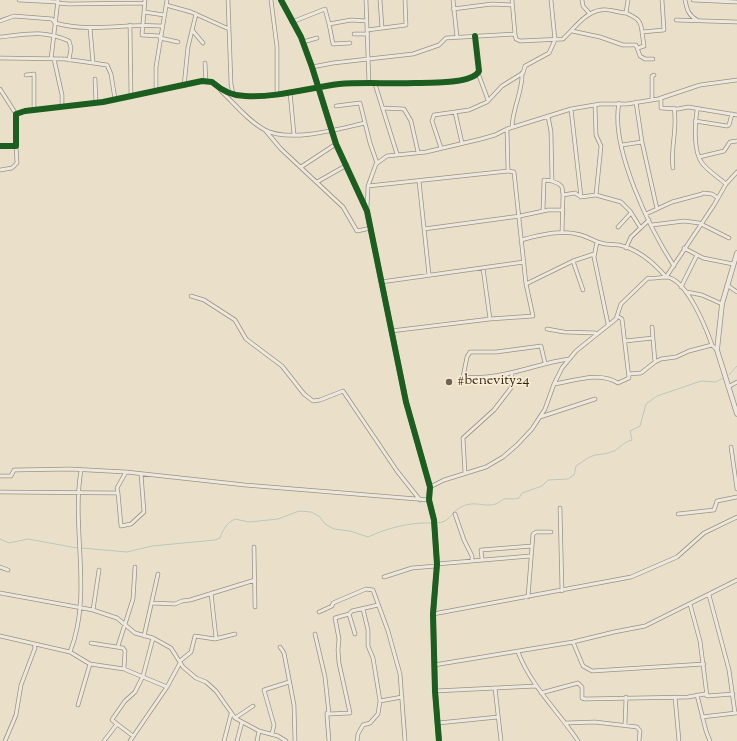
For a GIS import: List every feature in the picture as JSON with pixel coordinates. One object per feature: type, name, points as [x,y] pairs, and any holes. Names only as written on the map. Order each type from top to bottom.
[{"type":"street","points":[[19,0],[57,2],[144,2],[142,35],[160,37],[178,42]]},
{"type":"street","points":[[156,92],[156,67],[167,0]]},
{"type":"street","points":[[228,0],[231,84],[233,94]]},
{"type":"street","points":[[271,0],[277,47],[277,94]]},
{"type":"street","points":[[281,0],[303,42],[319,87],[331,131],[367,211],[410,419],[430,487],[429,500],[434,520],[436,565],[433,614],[435,691],[439,741]]},
{"type":"street","points":[[366,0],[369,84]]},
{"type":"street","points":[[380,0],[382,28]]},
{"type":"street","points":[[354,34],[406,25],[405,0]]},
{"type":"street","points":[[453,0],[457,37]]},
{"type":"street","points":[[512,0],[515,34],[516,39],[520,41],[563,39],[590,14],[602,9],[626,13],[639,19],[642,23],[644,46],[638,48]]},
{"type":"street","points":[[512,127],[516,102],[523,84],[522,73],[525,66],[550,53],[555,40],[551,0]]},
{"type":"street","points":[[582,0],[583,6],[590,14]]},
{"type":"street","points":[[626,13],[628,0]]},
{"type":"street","points":[[642,32],[664,30],[662,0]]},
{"type":"street","points":[[685,0],[687,10],[692,17],[698,20]]},
{"type":"street","points":[[693,0],[737,2]]},
{"type":"street","points":[[57,2],[52,59],[62,95],[62,107]]},
{"type":"street","points":[[453,8],[492,4],[512,4]]},
{"type":"street","points":[[166,5],[196,14],[230,29]]},
{"type":"street","points":[[292,22],[325,9],[334,44],[350,42]]},
{"type":"street","points":[[144,12],[164,15]]},
{"type":"street","points":[[184,86],[188,47],[196,14]]},
{"type":"street","points":[[0,21],[14,16],[28,16],[52,19],[55,23],[90,28],[130,25],[162,26]]},
{"type":"street","points":[[329,24],[351,20],[367,21]]},
{"type":"street","points":[[676,20],[737,22]]},
{"type":"street","points":[[130,25],[131,97]]},
{"type":"street","points":[[90,28],[93,62]]},
{"type":"street","points":[[192,30],[203,43]]},
{"type":"street","points":[[572,31],[600,37],[623,45],[636,44],[640,56],[645,59],[653,59]]},
{"type":"street","points":[[0,37],[54,34],[70,42],[71,48],[69,60]]},
{"type":"street","points":[[312,67],[413,54],[439,46],[446,38],[515,34]]},
{"type":"street","points":[[475,36],[478,72],[488,100]]},
{"type":"street","points":[[303,42],[318,38]]},
{"type":"street","points":[[0,58],[69,60],[107,65],[111,74],[115,99]]},
{"type":"street","points":[[205,63],[206,82]]},
{"type":"street","points":[[219,88],[233,94],[258,96],[344,84],[446,82],[462,80],[475,76],[478,72]]},
{"type":"street","points":[[441,148],[433,116],[436,113],[469,110],[488,100],[502,86],[522,73]]},
{"type":"street","points":[[26,75],[34,74],[34,110]]},
{"type":"street","points":[[652,100],[652,76],[654,75]]},
{"type":"street","points":[[95,79],[96,103]]},
{"type":"street","points":[[367,211],[368,186],[378,163],[387,156],[441,148],[495,135],[512,127],[571,109],[595,105],[652,100],[700,84],[737,80]]},
{"type":"street","points":[[16,114],[34,110],[96,103],[212,82],[244,114],[265,130],[281,149],[343,207],[357,231],[371,228]]},
{"type":"street","points":[[376,84],[397,154]]},
{"type":"street","points":[[0,89],[16,114],[17,163],[12,168],[0,170]]},
{"type":"street","points":[[290,92],[294,135]]},
{"type":"street","points":[[661,98],[661,108],[688,107],[697,110],[737,115]]},
{"type":"street","points":[[636,102],[642,142],[656,209]]},
{"type":"street","points":[[336,106],[360,103],[370,143],[378,163]]},
{"type":"street","points":[[619,103],[618,122],[622,145],[637,193],[659,242],[674,266]]},
{"type":"street","points":[[595,105],[596,134],[601,146],[596,195]]},
{"type":"street","points":[[382,108],[404,109],[411,121],[418,152]]},
{"type":"street","points":[[673,168],[672,159],[676,117],[674,108]]},
{"type":"street","points":[[571,109],[580,196]]},
{"type":"street","points":[[697,110],[695,136],[699,157],[702,163],[726,184]]},
{"type":"street","points":[[455,112],[462,143]]},
{"type":"street","points":[[695,121],[727,126],[729,125],[732,114]]},
{"type":"street","points":[[548,116],[551,132],[552,181]]},
{"type":"street","points":[[265,130],[282,135],[294,135],[331,131],[365,123]]},
{"type":"street","points":[[507,129],[508,171]]},
{"type":"street","points":[[699,157],[724,151],[730,142],[737,141]]},
{"type":"street","points":[[622,145],[642,142]]},
{"type":"street","points":[[301,167],[336,144]]},
{"type":"street","points":[[0,146],[16,146]]},
{"type":"street","points":[[317,182],[347,165]]},
{"type":"street","points":[[368,186],[508,171],[514,172],[520,216],[526,284],[532,316],[490,319],[391,331]]},
{"type":"street","points":[[666,277],[726,184],[737,172]]},
{"type":"street","points":[[543,211],[544,180],[552,181],[562,187],[562,232]]},
{"type":"street","points":[[419,181],[429,275]]},
{"type":"street","points":[[563,195],[575,193],[580,196],[596,195],[621,202],[631,213],[640,227]]},
{"type":"street","points":[[646,214],[672,202],[703,193],[712,194],[718,198]]},
{"type":"street","points":[[424,229],[520,216],[543,211],[563,210]]},
{"type":"street","points":[[618,228],[631,213]]},
{"type":"street","points":[[626,248],[631,237],[640,227],[650,220]]},
{"type":"street","points":[[652,225],[684,221],[701,224],[729,238]]},
{"type":"street","points":[[521,240],[562,232],[582,235],[597,242],[626,248],[648,259],[666,277],[687,292],[712,345],[717,350]]},
{"type":"street","points":[[597,242],[594,254],[608,324]]},
{"type":"street","points":[[684,248],[711,260],[732,264]]},
{"type":"street","points":[[526,284],[573,261],[594,254]]},
{"type":"street","points":[[681,287],[697,255]]},
{"type":"street","points":[[736,411],[717,350],[722,304],[732,264],[737,255]]},
{"type":"street","points":[[573,261],[583,290]]},
{"type":"street","points":[[381,282],[524,262]]},
{"type":"street","points":[[483,268],[490,319]]},
{"type":"street","points":[[430,487],[486,467],[503,457],[532,429],[545,409],[554,384],[562,368],[569,359],[596,333],[616,319],[621,304],[648,278],[666,277]]},
{"type":"street","points":[[727,285],[737,292]]},
{"type":"street","points":[[687,292],[696,293],[722,304]]},
{"type":"street","points":[[191,296],[204,300],[235,320],[246,339],[282,366],[304,394],[313,400],[320,400],[343,391],[397,471],[420,500]]},
{"type":"street","points":[[554,384],[599,377],[610,378],[618,383],[629,378],[622,319],[617,316]]},
{"type":"street","points":[[652,327],[655,362]]},
{"type":"street","points":[[547,328],[564,332],[596,333]]},
{"type":"street","points":[[624,341],[653,338]]},
{"type":"street","points":[[629,374],[641,373],[655,362],[712,345]]},
{"type":"street","points":[[545,363],[540,346],[496,352],[470,352],[467,357],[464,377],[493,378],[545,363],[569,359]]},
{"type":"street","points":[[466,473],[463,438],[494,410],[511,388],[512,373]]},
{"type":"street","points":[[728,387],[737,382]]},
{"type":"street","points":[[540,417],[595,400]]},
{"type":"street","points":[[731,447],[737,490]]},
{"type":"street","points":[[0,476],[11,476],[14,470],[126,472],[245,485],[429,500]]},
{"type":"street","points":[[70,652],[76,636],[81,608],[77,492],[81,470]]},
{"type":"street","points":[[126,472],[117,488],[121,526],[131,524],[144,512],[141,474]]},
{"type":"street","points":[[0,492],[118,493]]},
{"type":"street","points":[[678,514],[714,510],[717,500],[737,497]]},
{"type":"street","points":[[560,508],[562,590]]},
{"type":"street","points":[[455,514],[464,540],[472,556],[472,560]]},
{"type":"street","points":[[433,614],[631,577],[646,572],[677,557],[704,534],[737,517]]},
{"type":"street","points":[[528,597],[530,556],[534,533],[551,532]]},
{"type":"street","points":[[482,559],[481,550],[532,546]]},
{"type":"street","points":[[254,547],[256,607]]},
{"type":"street","points":[[384,577],[412,568],[472,560],[530,556]]},
{"type":"street","points":[[0,567],[8,570]]},
{"type":"street","points":[[118,646],[126,626],[134,594],[135,567]]},
{"type":"street","points":[[93,610],[99,570]]},
{"type":"street","points":[[144,636],[158,574]]},
{"type":"street","points":[[152,603],[176,604],[255,580]]},
{"type":"street","points":[[434,665],[573,642],[645,626],[737,580]]},
{"type":"street","points":[[319,612],[332,606],[333,603],[369,589],[372,590],[398,667],[405,741]]},
{"type":"street","points":[[0,593],[93,610],[117,618],[135,633],[153,638],[171,648],[180,662],[196,678],[206,682],[216,690],[235,718],[259,731],[281,738],[283,741]]},
{"type":"street","points":[[211,593],[216,638]]},
{"type":"street","points":[[702,717],[736,713],[729,670],[709,595]]},
{"type":"street","points":[[690,604],[704,664],[707,696]]},
{"type":"street","points":[[329,714],[350,713],[339,663],[339,639],[334,620],[349,614],[352,611],[378,605]]},
{"type":"street","points":[[357,741],[358,734],[363,725],[370,723],[378,714],[380,701],[373,658],[368,646],[368,630],[363,609]]},
{"type":"street","points":[[349,614],[355,634]]},
{"type":"street","points":[[130,741],[167,687],[180,662],[191,652],[195,636],[216,638],[235,634]]},
{"type":"street","points":[[315,634],[326,677],[329,714],[327,714],[329,741]]},
{"type":"street","points":[[0,636],[70,652],[90,664],[124,669],[167,687]]},
{"type":"street","points":[[134,736],[117,724],[113,718],[125,701],[135,692],[143,676],[153,638]]},
{"type":"street","points":[[573,642],[583,666],[592,671],[704,664]]},
{"type":"street","points":[[91,643],[115,648],[118,646]]},
{"type":"street","points":[[4,741],[16,715],[20,685],[35,648],[34,644]]},
{"type":"street","points":[[35,648],[43,646]]},
{"type":"street","points":[[118,646],[125,651],[124,669]]},
{"type":"street","points":[[280,647],[284,653],[294,705],[295,741]]},
{"type":"street","points":[[518,652],[524,669],[566,723],[578,741]]},
{"type":"street","points":[[78,705],[90,664]]},
{"type":"street","points":[[272,734],[274,725],[264,690],[289,682]]},
{"type":"street","points":[[541,692],[578,683],[582,687],[582,698],[585,699],[733,694]]},
{"type":"street","points":[[435,691],[536,686]]},
{"type":"street","points":[[495,688],[501,741]]},
{"type":"street","points":[[697,695],[710,741]]},
{"type":"street","points":[[380,701],[402,697]]},
{"type":"street","points":[[625,725],[626,697]]},
{"type":"street","points":[[675,697],[679,741]]},
{"type":"street","points":[[235,718],[253,706]]},
{"type":"street","points":[[224,741],[231,714]]},
{"type":"street","points":[[438,723],[498,717]]},
{"type":"street","points":[[237,741],[242,722]]},
{"type":"street","points":[[566,723],[595,722],[639,728],[639,741]]},
{"type":"street","points":[[104,741],[117,724]]},
{"type":"street","points":[[257,741],[259,731]]},
{"type":"waterway","points":[[729,375],[737,366]]},
{"type":"waterway","points":[[436,523],[447,520],[464,505],[496,504],[504,499],[519,498],[522,493],[542,486],[548,480],[568,479],[574,475],[576,466],[587,458],[614,451],[626,442],[632,440],[630,431],[640,426],[646,404],[657,396],[701,381],[716,382],[723,378]]},
{"type":"waterway","points":[[81,548],[127,552],[152,546],[215,540],[220,538],[222,532],[230,522],[235,519],[249,522],[278,519],[299,511],[311,512],[319,516],[325,524],[334,529],[350,531],[368,537],[399,526],[432,523]]},
{"type":"waterway","points":[[0,539],[9,543],[28,539],[77,548]]},
{"type":"cycle path","points":[[281,0],[301,37],[336,144],[367,211],[406,402],[430,487],[429,500],[434,520],[437,564],[433,614],[435,691],[439,741]]},
{"type":"cycle path","points":[[0,146],[16,146],[16,114],[25,111],[103,102],[202,81],[212,82],[219,88],[231,94],[240,96],[268,96],[339,84],[430,83],[460,81],[475,75],[479,71],[475,36]]},
{"type":"place","name":"#benevity24","points":[[449,382]]}]
